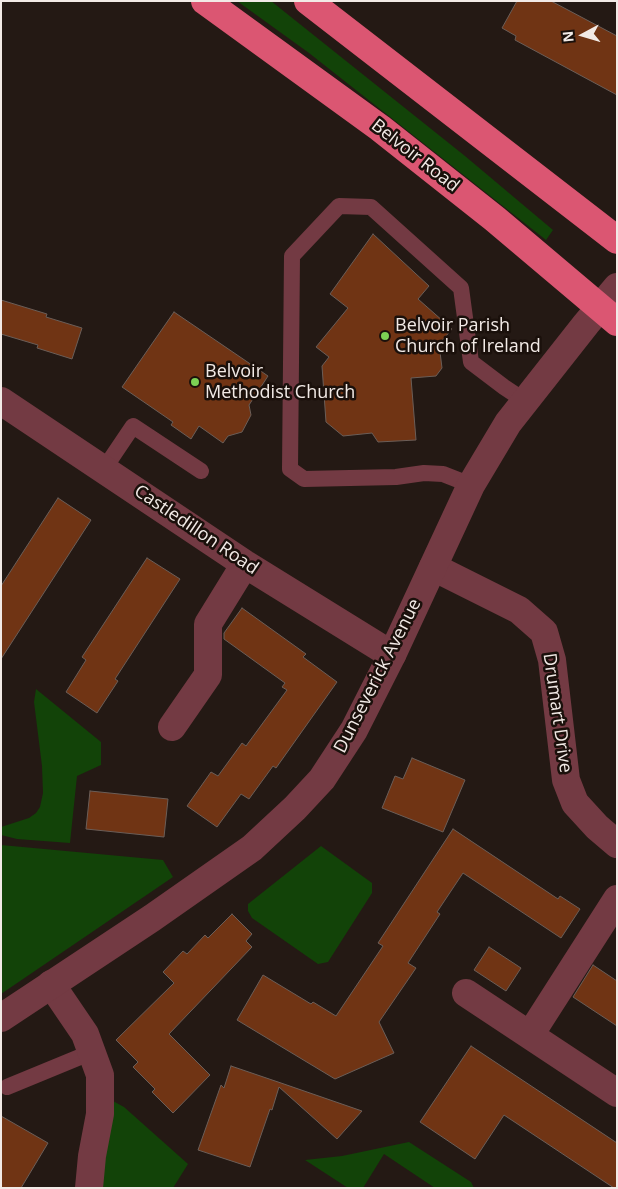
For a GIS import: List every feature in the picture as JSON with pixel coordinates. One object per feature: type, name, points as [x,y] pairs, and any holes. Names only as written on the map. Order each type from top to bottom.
[{"type":"highway","name":"Belvoir Road","points":[[205,1],[380,128],[611,305]]},
{"type":"highway","points":[[308,1],[617,240]]},
{"type":"street","name":"Dunseverick Avenue","points":[[1,1018],[152,918],[252,848],[295,808],[322,779],[354,730],[392,655],[471,485],[508,423],[611,305]]},
{"type":"street","name":"Castledillon Road","points":[[1,401],[246,564],[392,655]]},
{"type":"street","points":[[172,727],[208,675],[208,624],[246,564]]},
{"type":"street","name":"Drumart Drive","points":[[433,567],[519,610],[544,632],[552,660],[566,780],[574,803],[617,844]]},
{"type":"street","points":[[530,1035],[617,899]]},
{"type":"street","points":[[51,984],[84,1034],[100,1075],[100,1114],[92,1156],[89,1188]]},
{"type":"street","points":[[466,993],[617,1093]]},
{"type":"lane","points":[[471,485],[444,474],[424,472],[396,477],[304,479],[290,469],[292,256],[338,206],[371,207],[461,288],[471,362],[525,402]]},
{"type":"lane","points":[[104,469],[133,426],[201,472]]},
{"type":"lane","points":[[8,1086],[92,1052]]},
{"type":"green space","points":[[237,1],[271,1],[465,156],[553,230],[546,240],[309,53]]},
{"type":"green space","points":[[36,689],[101,742],[101,765],[77,776],[70,843],[17,839],[1,835],[1,827],[29,818],[40,807],[43,793],[42,766],[34,702]]},
{"type":"green space","points":[[1,845],[163,860],[173,877],[1,994]]},
{"type":"green space","points":[[321,846],[372,883],[372,893],[328,962],[318,964],[252,918],[248,911],[248,904]]},
{"type":"green space","points":[[113,1101],[124,1107],[188,1164],[173,1188],[101,1188]]},
{"type":"green space","points":[[409,1142],[471,1182],[474,1188],[435,1188],[384,1154],[363,1188],[348,1188],[305,1160],[342,1156]]},
{"type":"building","points":[[517,1],[551,1],[617,36],[617,95],[515,40],[516,36],[502,28]]},
{"type":"building","name":"Belvoir Parish Church of Ireland","points":[[373,234],[429,286],[418,299],[452,329],[439,344],[442,368],[436,376],[411,378],[416,440],[378,442],[372,433],[343,436],[326,422],[322,366],[329,357],[316,347],[348,308],[330,294]]},
{"type":"building","points":[[1,300],[47,314],[46,317],[82,328],[72,359],[37,348],[38,345],[1,334]]},
{"type":"building","name":"Belvoir Methodist Church","points":[[174,312],[268,376],[249,405],[251,415],[242,432],[228,436],[223,443],[199,426],[191,439],[171,425],[173,422],[122,387]]},
{"type":"building","points":[[58,498],[91,520],[1,659],[1,586]]},
{"type":"building","points":[[147,558],[180,579],[115,679],[118,681],[97,713],[66,692],[86,660],[82,657]]},
{"type":"building","points":[[242,608],[306,654],[303,657],[337,682],[276,768],[273,766],[249,799],[241,794],[217,827],[187,806],[211,772],[218,776],[242,743],[246,746],[287,690],[282,687],[285,683],[224,639],[224,633]]},
{"type":"building","points":[[412,758],[465,780],[443,832],[382,808],[395,776],[403,779]]},
{"type":"building","points":[[90,791],[168,799],[164,837],[86,829]]},
{"type":"building","points":[[453,829],[558,899],[560,896],[580,909],[561,938],[463,873],[437,912],[440,914],[408,963],[416,968],[379,1022],[394,1053],[335,1079],[237,1020],[263,975],[311,1004],[313,1002],[336,1016],[383,946],[378,943]]},
{"type":"building","points":[[232,914],[252,934],[246,941],[252,947],[169,1034],[210,1075],[173,1113],[152,1092],[155,1089],[133,1067],[138,1062],[116,1040],[174,983],[163,972],[183,951],[187,954],[205,935],[208,938]]},
{"type":"building","points":[[489,947],[521,968],[506,991],[474,970]]},
{"type":"building","points":[[593,965],[617,981],[617,1026],[573,997]]},
{"type":"building","points":[[471,1046],[617,1143],[617,1188],[614,1188],[504,1115],[475,1159],[420,1122]]},
{"type":"building","points":[[231,1066],[362,1111],[337,1139],[279,1087],[250,1167],[198,1150],[221,1085],[224,1088]]},
{"type":"building","points":[[1,1116],[48,1143],[21,1188],[1,1188]]},
{"type":"place","name":"Belvoir Parish Church of Ireland","points":[[385,336]]},
{"type":"place","name":"Belvoir Methodist Church","points":[[195,382]]}]
